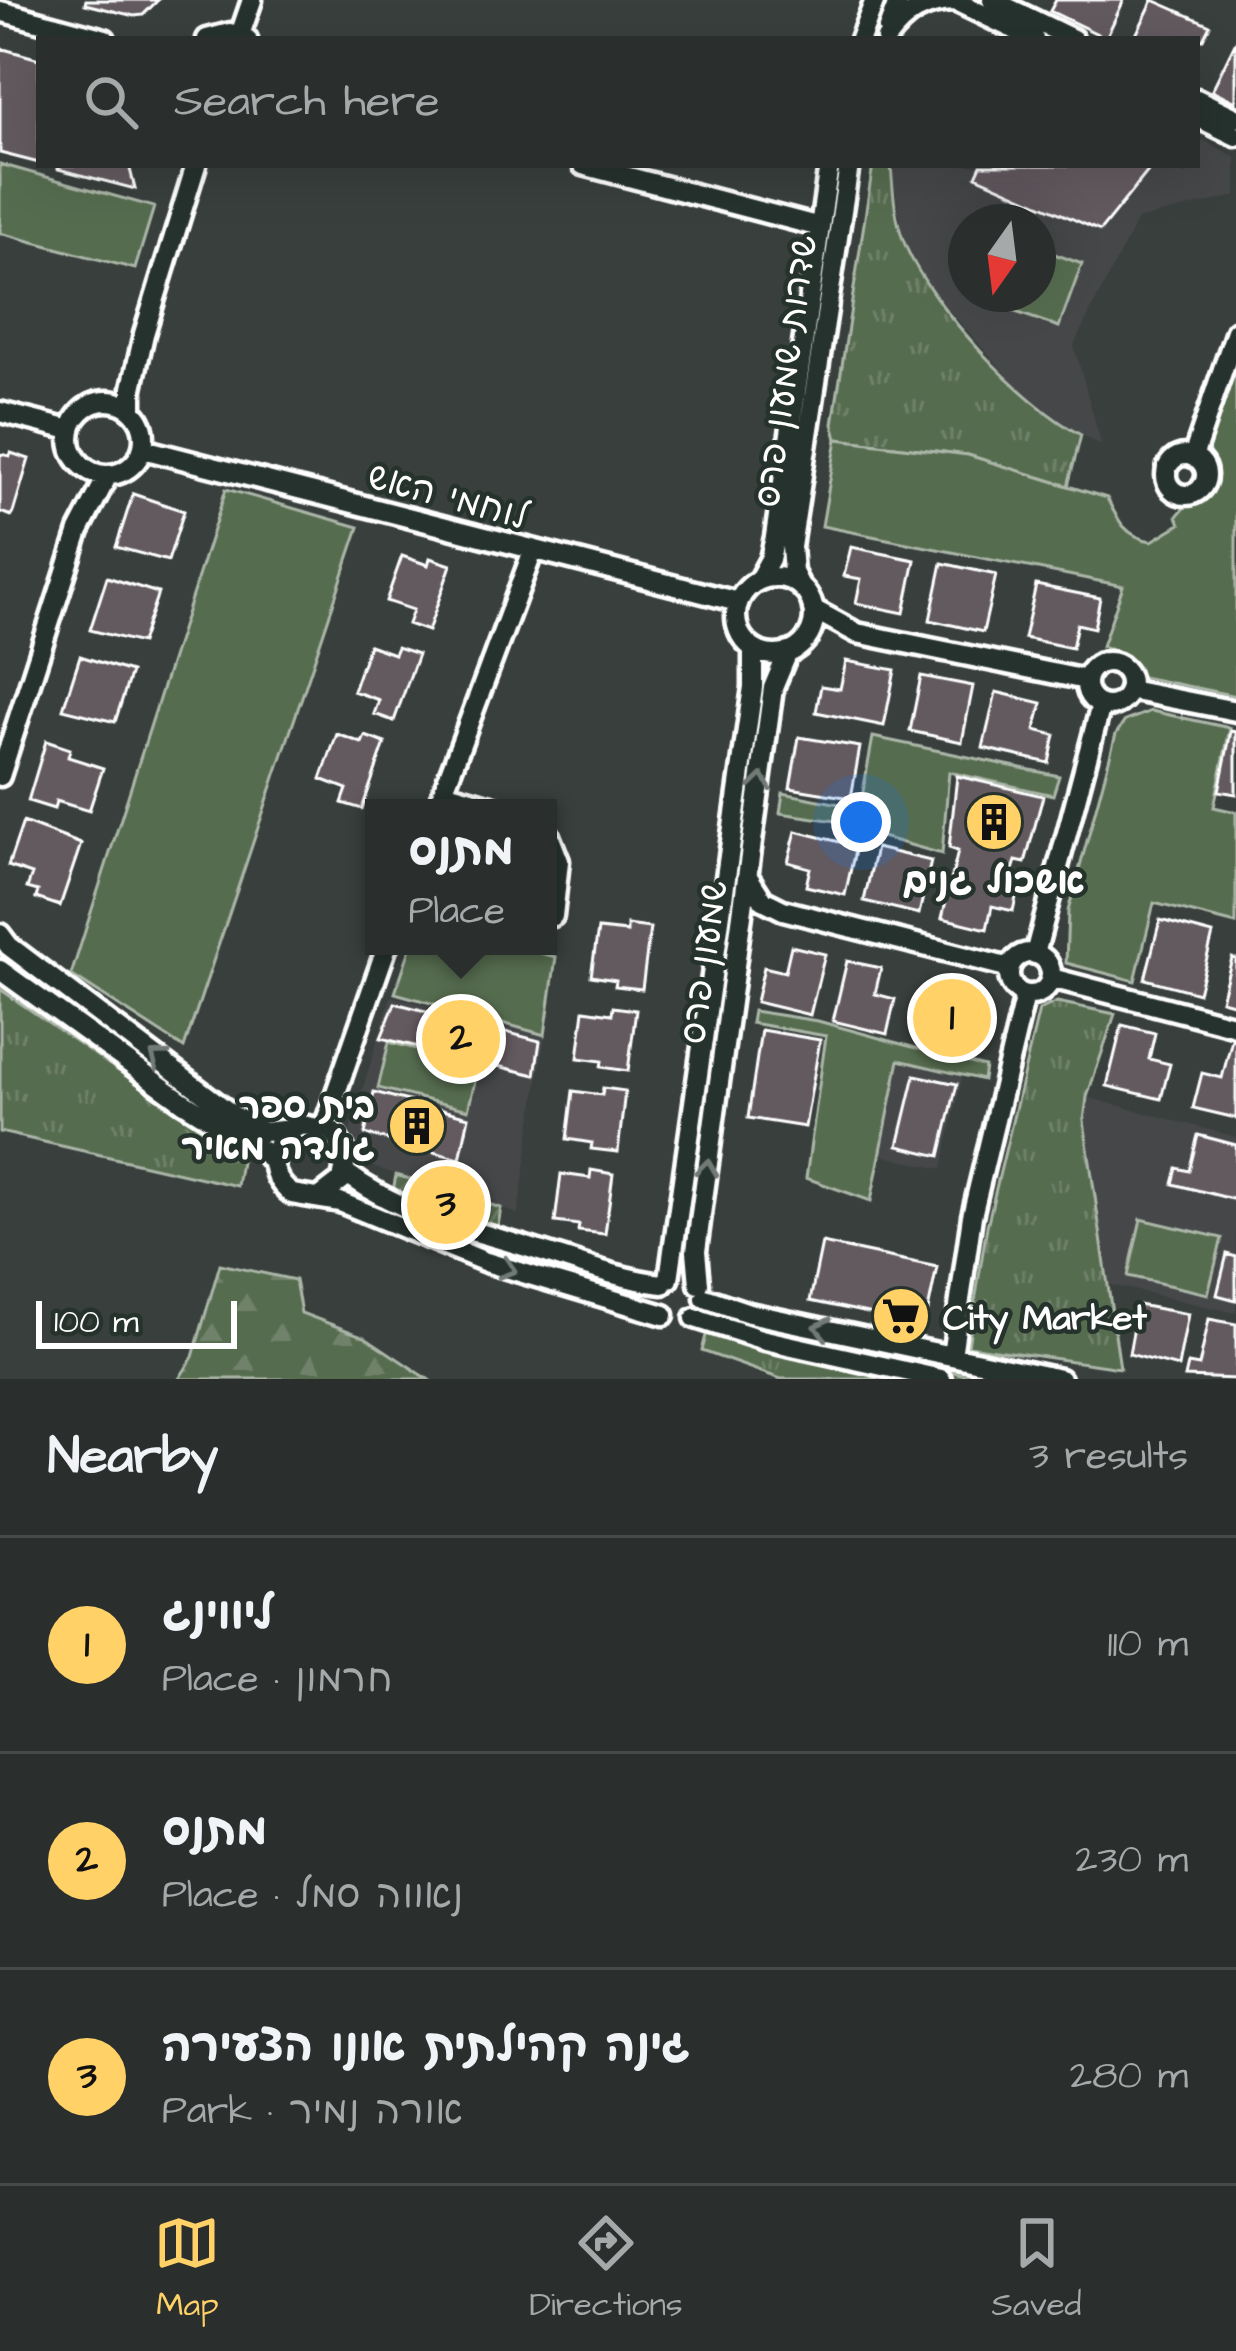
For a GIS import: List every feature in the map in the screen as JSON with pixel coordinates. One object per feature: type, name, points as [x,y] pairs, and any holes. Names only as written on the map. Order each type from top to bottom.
[{"type":"street","points":[[243,36],[252,0]]},
{"type":"street","points":[[861,36],[875,0]]},
{"type":"street","points":[[886,36],[899,0]]},
{"type":"street","points":[[888,36],[911,12],[954,0],[1028,36]]},
{"type":"street","points":[[992,0],[1067,36]]},
{"type":"street","points":[[0,11],[94,36]]},
{"type":"street","points":[[1200,100],[1236,118]]},
{"type":"street","points":[[1200,118],[1236,136]]},
{"type":"street","points":[[132,411],[143,334],[195,168]]},
{"type":"street","points":[[594,168],[820,227]]},
{"type":"street","points":[[829,168],[775,537],[770,559],[738,602],[736,623],[753,649],[770,655],[864,634]]},
{"type":"street","name":"שדרות שמעון פרס","points":[[800,586],[791,548],[848,168]]},
{"type":"street","points":[[1193,457],[1236,331]]},
{"type":"street","points":[[104,401],[121,403],[132,411],[143,430],[142,449],[126,470],[108,475],[82,465],[71,449],[70,430],[80,412],[104,401],[117,386],[143,334]]},
{"type":"street","points":[[0,412],[70,430]]},
{"type":"street","name":"לוחמי האש","points":[[142,449],[738,602]]},
{"type":"street","points":[[79,531],[82,465]]},
{"type":"street","points":[[0,776],[79,531],[108,475]]},
{"type":"street","points":[[440,799],[533,551]]},
{"type":"street","points":[[758,580],[775,577],[800,586],[813,609],[839,627],[1086,680]]},
{"type":"street","points":[[796,647],[812,627],[813,609]]},
{"type":"street","name":"שמעון פרס","points":[[702,1291],[696,1251],[773,688],[796,647]]},
{"type":"street","name":"שמעון פרס","points":[[666,1281],[753,686],[753,649]]},
{"type":"street","points":[[1112,663],[1125,670],[1129,690],[1119,704],[1101,705],[1091,698],[1086,680],[1093,668],[1112,663]]},
{"type":"street","points":[[1129,690],[1236,711]]},
{"type":"street","points":[[1036,954],[1101,705]]},
{"type":"street","points":[[557,854],[557,885]]},
{"type":"street","points":[[748,874],[758,894],[783,910],[1010,968]]},
{"type":"street","points":[[740,935],[762,915],[783,910]]},
{"type":"street","points":[[0,934],[9,946],[234,1116],[263,1132],[303,1125],[324,1127],[344,1145],[346,1173],[337,1188],[320,1197]]},
{"type":"street","points":[[1023,954],[1036,954],[1046,961],[1051,978],[1039,994],[1025,995],[1010,982],[1010,968],[1023,954]]},
{"type":"street","points":[[324,1127],[383,955]]},
{"type":"street","points":[[0,970],[184,1102],[264,1152],[285,1189],[302,1198],[320,1197],[486,1262],[676,1322],[695,1318],[760,1339],[941,1379]]},
{"type":"street","points":[[1051,978],[1236,1026]]},
{"type":"street","points":[[952,1356],[971,1216],[1025,995]]},
{"type":"street","points":[[273,1163],[277,1144],[292,1129]]},
{"type":"street","points":[[346,1173],[376,1196],[611,1275],[666,1281],[682,1276],[749,1313],[1060,1379]]},
{"type":"street","points":[[664,1315],[657,1296],[666,1281]]},
{"type":"street","points":[[695,1318],[702,1291]]},
{"type":"shaded area","points":[[1203,140],[1236,157],[1236,196],[1137,220],[1074,345],[1102,446],[1031,402],[950,312],[1056,312],[1056,204],[948,204],[948,309],[927,286],[904,244],[891,168],[1170,168],[1185,175],[1188,168],[1200,168]]},
{"type":"shaded area","points":[[391,996],[545,1035],[518,1214],[361,1163],[350,1130]]},
{"type":"shaded area","points":[[899,1059],[963,1075],[942,1169],[880,1155]]},
{"type":"shaded area","points":[[1087,1097],[1236,1137],[1236,1313],[1106,1284],[1084,1121]]},
{"type":"green space","points":[[0,164],[154,207],[135,269],[0,233]]},
{"type":"green space","points":[[873,168],[891,168],[902,237],[936,298],[1007,378],[1081,435],[1068,486],[968,455],[837,439],[833,424]]},
{"type":"green space","points":[[1056,255],[1082,264],[1059,327],[1016,312],[1056,312]]},
{"type":"green space","points":[[1236,358],[1236,696],[1142,677],[1128,656],[1102,646],[1123,586],[822,526],[837,439],[968,455],[1107,498],[1124,527],[1152,541],[1180,524],[1177,516],[1188,503],[1207,494],[1213,474],[1207,441]]},
{"type":"green space","points":[[226,489],[359,527],[184,1048],[71,975]]},
{"type":"green space","points":[[1151,711],[1230,728],[1214,807],[1236,812],[1236,924],[1154,903],[1135,981],[1066,963],[1068,911],[1116,734],[1125,721]]},
{"type":"green space","points":[[873,737],[1059,776],[1053,795],[949,772],[942,854],[857,830],[857,824],[780,813],[783,793],[860,808]]},
{"type":"green space","points":[[408,955],[556,957],[545,1035],[395,993]]},
{"type":"green space","points":[[0,989],[242,1156],[237,1186],[0,1132]]},
{"type":"green space","points":[[1057,1002],[1115,1014],[1087,1097],[1084,1121],[1120,1368],[968,1346],[987,1226],[1039,1010]]},
{"type":"green space","points":[[753,1011],[818,1021],[985,1067],[983,1080],[899,1060],[871,1201],[806,1178],[826,1036],[751,1023]]},
{"type":"green space","points":[[389,1042],[479,1065],[468,1110],[378,1088]]},
{"type":"green space","points":[[396,1175],[501,1208],[496,1238],[391,1202]]},
{"type":"green space","points":[[1141,1219],[1222,1238],[1208,1294],[1128,1276]]},
{"type":"green space","points":[[220,1264],[295,1280],[301,1313],[365,1337],[428,1379],[179,1379],[193,1357]]},
{"type":"green space","points":[[713,1308],[981,1379],[781,1379],[702,1351]]},
{"type":"building","points":[[86,0],[158,0],[143,15],[134,16],[85,4]]},
{"type":"building","points":[[1056,0],[1124,0],[1107,36],[1050,11]]},
{"type":"building","points":[[1153,0],[1210,25],[1203,39],[1135,36]]},
{"type":"building","points":[[1236,41],[1236,102],[1212,90]]},
{"type":"building","points":[[0,48],[36,58],[36,162],[0,153]]},
{"type":"building","points":[[130,168],[135,189],[58,169]]},
{"type":"building","points":[[980,168],[1151,168],[1100,231],[1056,211],[1056,204],[1039,204],[976,176]]},
{"type":"building","points":[[0,454],[29,459],[12,516],[0,512]]},
{"type":"building","points":[[133,494],[184,511],[168,561],[116,547]]},
{"type":"building","points":[[851,547],[915,560],[904,613],[856,603],[861,579],[844,576]]},
{"type":"building","points":[[402,556],[428,565],[430,558],[451,565],[428,631],[408,624],[413,610],[386,601]]},
{"type":"building","points":[[942,563],[996,575],[983,632],[930,620]]},
{"type":"building","points":[[107,577],[158,593],[141,643],[90,630]]},
{"type":"building","points":[[1036,585],[1100,598],[1094,628],[1077,624],[1072,648],[1024,638]]},
{"type":"building","points":[[369,645],[394,654],[397,647],[418,654],[394,721],[374,714],[379,700],[353,691]]},
{"type":"building","points":[[80,656],[131,672],[115,722],[63,709]]},
{"type":"building","points":[[846,661],[895,670],[884,726],[816,712],[821,686],[840,689]]},
{"type":"building","points":[[921,676],[973,686],[962,742],[910,731]]},
{"type":"building","points":[[996,692],[1042,703],[1035,730],[1055,735],[1049,763],[983,748]]},
{"type":"building","points":[[1231,731],[1236,732],[1236,794],[1219,791]]},
{"type":"building","points":[[337,734],[362,743],[365,736],[385,743],[362,809],[342,803],[347,789],[321,779]]},
{"type":"building","points":[[799,737],[860,747],[851,798],[790,788]]},
{"type":"building","points":[[46,741],[70,749],[68,757],[103,768],[89,811],[56,801],[54,809],[28,801]]},
{"type":"building","name":"אשכול גנים","points":[[957,776],[1043,796],[1025,863],[1016,861],[1009,882],[1019,884],[1013,911],[992,906],[987,929],[942,918],[958,851],[949,848]]},
{"type":"building","points":[[23,822],[81,844],[60,906],[36,898],[38,891],[27,888],[32,874],[8,866]]},
{"type":"building","points":[[796,831],[856,846],[845,895],[806,886],[810,868],[788,862]]},
{"type":"building","points":[[876,848],[931,861],[919,914],[864,901]]},
{"type":"building","points":[[1160,920],[1213,934],[1198,993],[1145,979]]},
{"type":"building","points":[[627,925],[650,928],[642,989],[615,986],[616,980],[591,976],[598,929],[627,932]]},
{"type":"building","points":[[791,946],[825,954],[810,1015],[756,1002],[764,967],[785,972]]},
{"type":"building","points":[[1232,958],[1236,959],[1236,1004],[1221,1000]]},
{"type":"building","points":[[847,961],[881,968],[875,994],[895,999],[887,1034],[833,1021]]},
{"type":"building","points":[[938,981],[971,989],[965,1015],[986,1020],[977,1055],[923,1042]]},
{"type":"building","points":[[395,1003],[540,1041],[535,1075],[381,1038]]},
{"type":"building","points":[[613,1007],[636,1010],[628,1071],[578,1058],[584,1010],[612,1014]]},
{"type":"building","points":[[1122,1025],[1155,1033],[1149,1059],[1170,1064],[1161,1099],[1107,1086]]},
{"type":"building","points":[[761,1030],[820,1040],[805,1127],[748,1118]]},
{"type":"building","points":[[1232,1039],[1236,1039],[1236,1118],[1193,1108],[1202,1073],[1222,1078]]},
{"type":"building","points":[[915,1075],[957,1084],[940,1156],[898,1146]]},
{"type":"building","points":[[603,1088],[625,1091],[618,1152],[591,1149],[592,1143],[567,1139],[573,1091],[602,1095]]},
{"type":"building","name":"בית ספר גולדה מאיר","points":[[374,1092],[469,1117],[460,1159],[365,1134]]},
{"type":"building","points":[[1198,1135],[1236,1145],[1236,1200],[1173,1184],[1177,1168],[1189,1171]]},
{"type":"building","points":[[591,1170],[613,1174],[605,1234],[555,1222],[561,1174],[590,1178]]},
{"type":"building","points":[[822,1243],[937,1267],[925,1325],[810,1301]]},
{"type":"building","points":[[1227,1254],[1236,1257],[1236,1300],[1217,1295]]},
{"type":"building","points":[[1138,1305],[1188,1314],[1178,1367],[1129,1354]]},
{"type":"building","points":[[1209,1319],[1236,1324],[1236,1379],[1185,1377],[1188,1364],[1199,1366]]},
{"type":"place","name":"אשכול גנים","points":[[994,822]]},
{"type":"place","name":"ליווינג","points":[[952,1018]]},
{"type":"place","name":"מתנס","points":[[461,1039]]},
{"type":"place","name":"בית ספר גולדה מאיר","points":[[417,1126]]},
{"type":"place","name":"גינה קהילתית אונו הצעירה","points":[[446,1205]]},
{"type":"place","name":"City Market","points":[[901,1316]]}]
